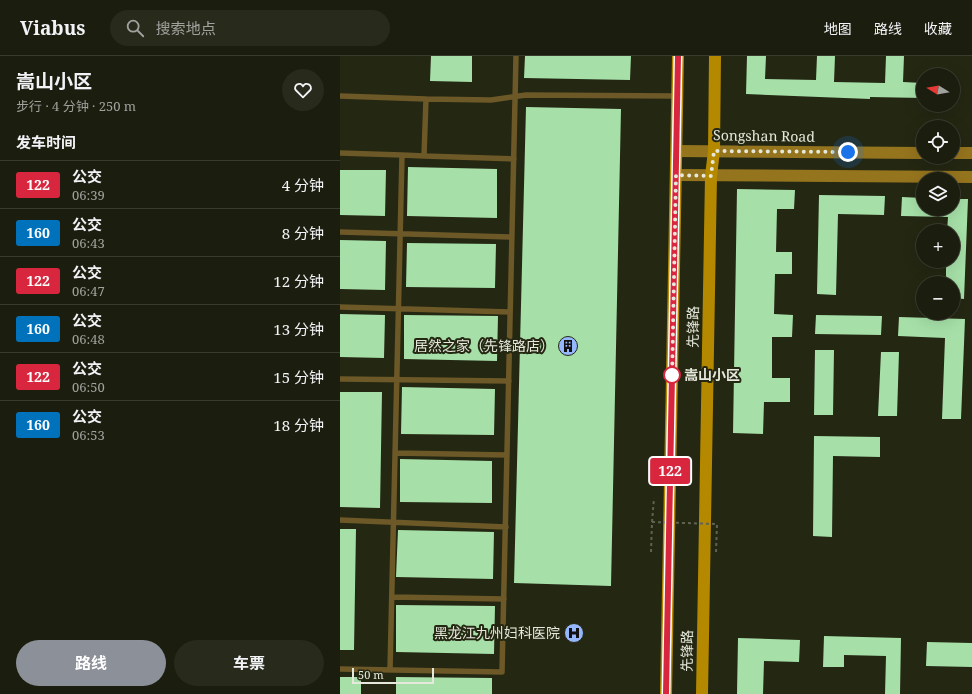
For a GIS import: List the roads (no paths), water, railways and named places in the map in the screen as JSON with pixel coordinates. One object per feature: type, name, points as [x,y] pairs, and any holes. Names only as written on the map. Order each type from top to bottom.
[{"type":"main road","name":"先锋路","points":[[666,694],[678,56]]},
{"type":"main road","name":"先锋路","points":[[702,694],[711,176],[714,151],[715,56]]},
{"type":"main road","name":"Songshan Road","points":[[677,151],[916,153]]},
{"type":"main road","points":[[960,153],[972,153]]},
{"type":"main road","points":[[676,175],[972,177]]},
{"type":"lane","points":[[340,669],[502,672],[516,56]]},
{"type":"lane","points":[[340,96],[491,100],[526,95],[677,96]]},
{"type":"lane","points":[[424,156],[426,99]]},
{"type":"lane","points":[[340,153],[514,159]]},
{"type":"lane","points":[[390,670],[402,155]]},
{"type":"lane","points":[[340,232],[512,237]]},
{"type":"lane","points":[[340,307],[510,312]]},
{"type":"lane","points":[[340,379],[509,381]]},
{"type":"lane","points":[[395,453],[507,456]]},
{"type":"lane","points":[[340,520],[506,528]]},
{"type":"lane","points":[[392,597],[504,599]]},
{"type":"place","name":"居然之家（先锋路店）","points":[[568,346]]},
{"type":"place","name":"嵩山小区","points":[[672,375]]},
{"type":"place","name":"黑龙江九州妇科医院","points":[[574,633]]}]
